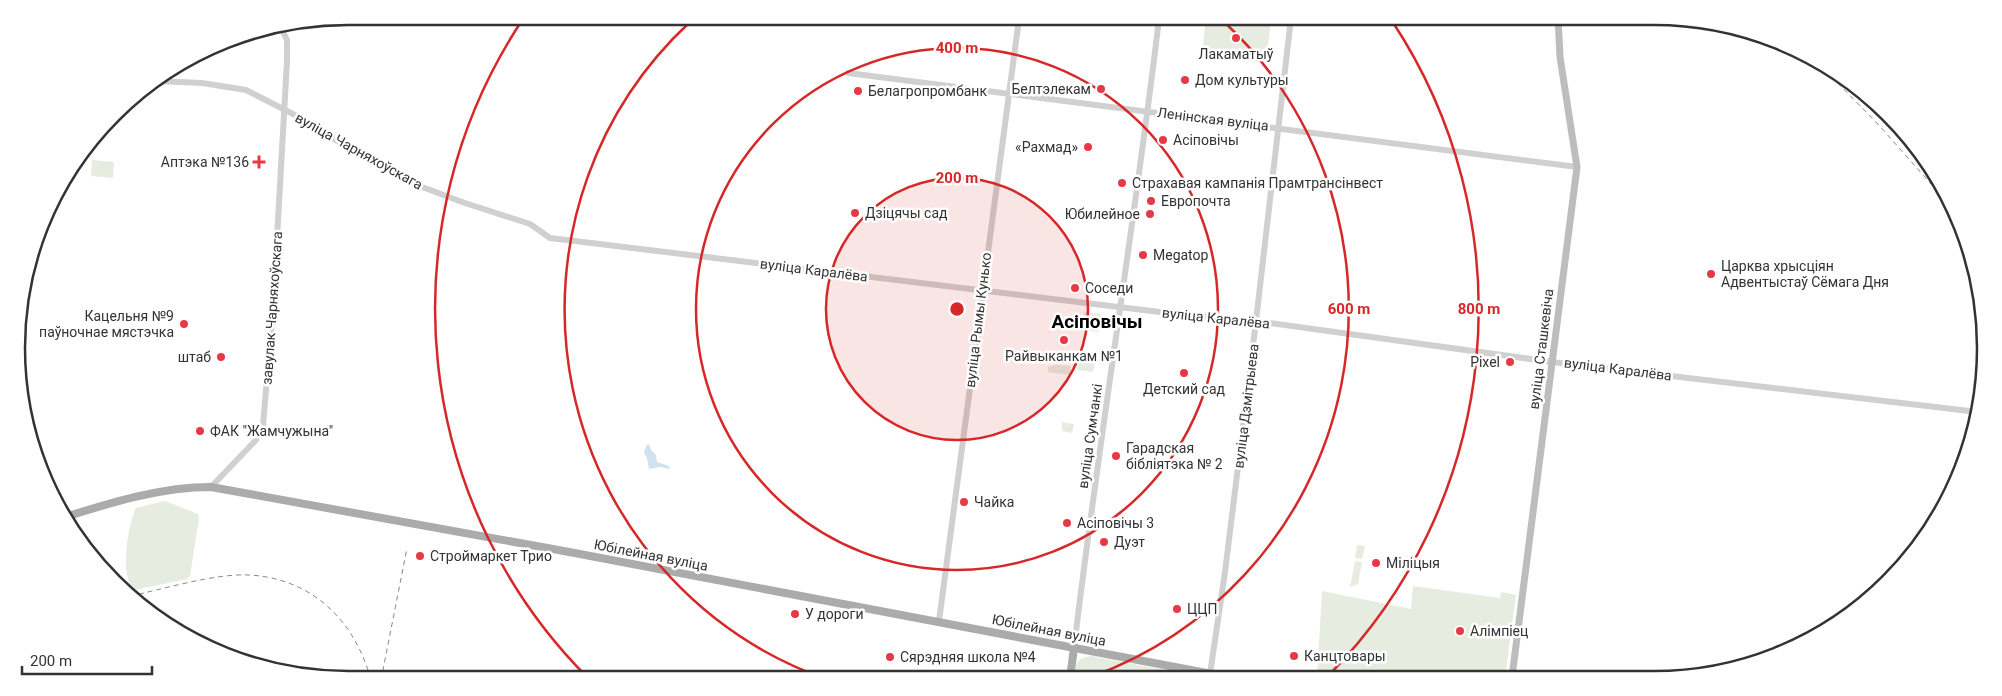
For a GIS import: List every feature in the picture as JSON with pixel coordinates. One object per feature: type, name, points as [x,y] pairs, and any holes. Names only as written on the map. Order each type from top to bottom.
[{"type":"main road","name":"вуліца Сташкевіча","points":[[1513,671],[1577,167],[1564,90],[1558,25]]},
{"type":"main road","name":"Юбілейная вуліца","points":[[72,515],[159,491],[185,487],[211,487],[564,551],[1194,671]]},
{"type":"main road","name":"вуліца Сумчанкі","points":[[1071,671],[1074,648]]},
{"type":"street","name":"вуліца Рымы Кунько","points":[[938,622],[1018,25]]},
{"type":"street","name":"вуліца Сумчанкі","points":[[1074,648],[1158,25]]},
{"type":"street","name":"вуліца Дзмітрыева","points":[[1210,671],[1225,572],[1290,25]]},
{"type":"street","name":"вуліца Чарняхоўскага","points":[[282,32],[287,44],[285,110]]},
{"type":"street","name":"Ленінская вуліца","points":[[848,72],[1577,167]]},
{"type":"street","name":"вуліца Чарняхоўскага","points":[[166,81],[202,83],[246,90],[285,110],[400,176],[462,202]]},
{"type":"street","name":"завулак Чарняхоўскага","points":[[211,487],[256,440],[263,425],[285,110]]},
{"type":"street","name":"вуліца Каралёва","points":[[462,202],[530,224],[550,238],[1256,321],[1552,362],[1971,411]]},
{"type":"shaded area","name":"Лакаматыў","points":[[1205,25],[1271,25],[1266,63],[1202,55]]},
{"type":"shaded area","points":[[92,160],[114,162],[113,178],[91,176]]},
{"type":"shaded area","points":[[1084,312],[1100,314],[1098,332],[1082,330]]},
{"type":"shaded area","points":[[1079,356],[1095,358],[1093,372],[1077,370]]},
{"type":"shaded area","points":[[1055,365],[1071,366],[1070,375],[1048,372],[1048,367]]},
{"type":"shaded area","points":[[1062,422],[1074,424],[1072,433],[1062,431]]},
{"type":"shaded area","points":[[165,501],[198,514],[199,518],[190,576],[187,579],[134,590],[129,583],[126,562],[126,550],[133,516],[136,508]]},
{"type":"shaded area","points":[[1357,545],[1365,546],[1362,559],[1355,558]]},
{"type":"shaded area","points":[[1355,561],[1362,562],[1358,584],[1350,587]]},
{"type":"shaded area","points":[[1413,586],[1500,598],[1501,592],[1516,595],[1506,671],[1317,671],[1322,591],[1411,609]]},
{"type":"shaded area","points":[[1091,656],[1170,671],[1075,671],[1079,660]]},
{"type":"water","points":[[649,444],[651,450],[656,455],[657,462],[669,466],[670,469],[660,467],[649,469],[644,453],[646,446]]},
{"type":"railway","points":[[1836,81],[1877,123],[1935,188]]},
{"type":"railway","points":[[383,671],[407,548]]},
{"type":"railway","points":[[139,594],[222,576],[250,575],[273,578],[312,594],[328,607],[354,639],[368,671]]},
{"type":"place","name":"Лакаматыў","points":[[1236,38]]},
{"type":"place","name":"Дом культуры","points":[[1185,80]]},
{"type":"place","name":"Белтэлекам","points":[[1101,89]]},
{"type":"place","name":"Белагропромбанк","points":[[858,91]]},
{"type":"place","name":"Асіповічы","points":[[1163,140]]},
{"type":"place","name":"«Рахмад»","points":[[1088,147]]},
{"type":"place","name":"Аптэка №136","points":[[259,162]]},
{"type":"place","name":"Страхавая кампанія Прамтрансінвест","points":[[1122,183]]},
{"type":"place","name":"Европочта","points":[[1151,201]]},
{"type":"place","name":"Дзіцячы сад","points":[[855,213]]},
{"type":"place","name":"Юбилейное","points":[[1150,214]]},
{"type":"place","name":"Megatop","points":[[1143,255]]},
{"type":"place","name":"Царква хрысціян Адвентыстаў Сёмага Дня","points":[[1711,274]]},
{"type":"place","name":"Соседи","points":[[1075,288]]},
{"type":"place","name":"Кацельня №9 паўночнае мястэчка","points":[[184,324]]},
{"type":"place","name":"Райвыканкам №1","points":[[1064,340]]},
{"type":"place","name":"штаб","points":[[221,357]]},
{"type":"place","name":"Pixel","points":[[1510,362]]},
{"type":"place","name":"Детский сад","points":[[1184,373]]},
{"type":"place","name":"ФАК \"Жамчужына\"","points":[[200,431]]},
{"type":"place","name":"Гарадская бібліятэка № 2","points":[[1116,456]]},
{"type":"place","name":"Чайка","points":[[964,502]]},
{"type":"place","name":"Асіповічы 3","points":[[1067,523]]},
{"type":"place","name":"Дуэт","points":[[1104,542]]},
{"type":"place","name":"Строймаркет Трио","points":[[420,556]]},
{"type":"place","name":"Міліцыя","points":[[1376,563]]},
{"type":"place","name":"ЦЦП","points":[[1177,609]]},
{"type":"place","name":"У дороги","points":[[795,614]]},
{"type":"place","name":"Алімпіец","points":[[1460,631]]},
{"type":"place","name":"Канцтовары","points":[[1294,656]]},
{"type":"place","name":"Сярэдняя школа №4","points":[[890,657]]},
{"type":"district","name":"Асіповічы","points":[[1097,321]]}]
